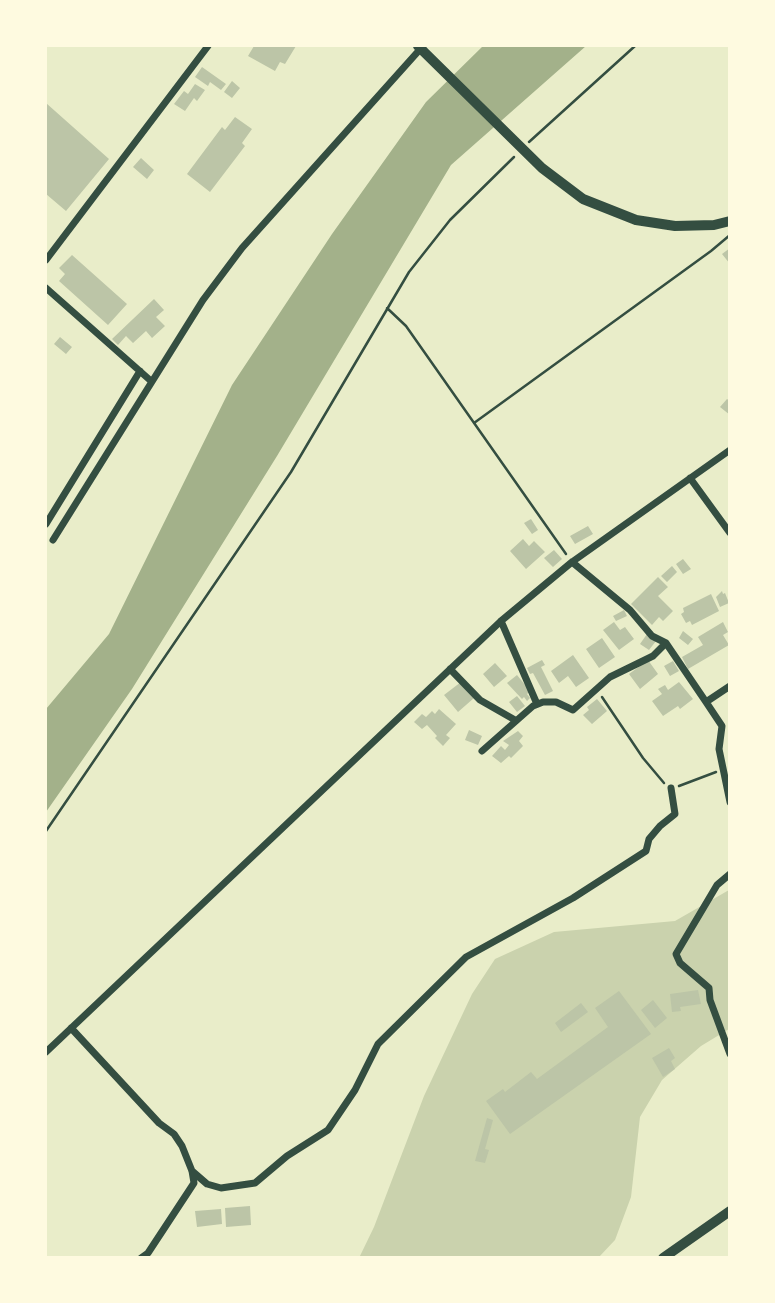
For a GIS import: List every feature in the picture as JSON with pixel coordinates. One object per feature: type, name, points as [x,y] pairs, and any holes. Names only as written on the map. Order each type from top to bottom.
[{"type":"street","points":[[46,260],[208,46]]},
{"type":"street","points":[[53,540],[203,300],[242,248],[421,46],[561,184],[583,199],[636,220],[675,226],[714,225],[730,221]]},
{"type":"street","points":[[46,288],[151,381]]},
{"type":"street","points":[[46,524],[140,371]]},
{"type":"street","points":[[46,1052],[501,621],[572,562],[730,450]]},
{"type":"street","points":[[690,478],[730,533]]},
{"type":"street","points":[[572,562],[630,610],[652,636],[666,643],[722,726],[719,749],[730,802]]},
{"type":"street","points":[[501,621],[537,704]]},
{"type":"street","points":[[482,751],[515,720],[537,704],[556,702],[573,709],[610,677],[653,656],[666,643]]},
{"type":"street","points":[[450,669],[480,700],[515,720]]},
{"type":"street","points":[[706,702],[730,686]]},
{"type":"street","points":[[192,1171],[206,1184],[221,1188],[255,1183],[287,1156],[328,1130],[355,1090],[378,1044],[466,957],[573,898],[646,851],[649,839],[675,814],[671,788]]},
{"type":"street","points":[[730,874],[717,885],[676,954],[680,963],[709,988],[710,1000],[730,1054]]},
{"type":"street","points":[[71,1028],[159,1124],[174,1134],[192,1171],[194,1184],[148,1253],[141,1258]]},
{"type":"street","points":[[663,1258],[730,1211]]},
{"type":"path","points":[[46,831],[291,472],[409,272],[450,220],[587,87],[635,46]]},
{"type":"path","points":[[474,423],[730,235]]},
{"type":"path","points":[[387,308],[407,326],[572,562]]},
{"type":"path","points":[[597,689],[643,758],[671,788],[722,769]]},
{"type":"shaded area","points":[[483,46],[586,46],[451,165],[277,456],[132,689],[46,812],[46,709],[109,634],[232,385],[332,234],[426,102]]},
{"type":"shaded area","points":[[729,890],[729,1029],[701,1046],[662,1080],[640,1117],[631,1197],[615,1240],[599,1257],[359,1258],[374,1227],[424,1096],[472,994],[495,959],[554,932],[675,921]]},
{"type":"building","points":[[254,46],[296,46],[285,64],[280,62],[275,71],[248,56]]},
{"type":"building","points":[[202,67],[226,84],[221,90],[210,82],[208,86],[195,77]]},
{"type":"building","points":[[232,81],[240,88],[232,98],[224,92]]},
{"type":"building","points":[[195,84],[205,90],[197,101],[194,98],[185,111],[174,104],[184,91],[188,94]]},
{"type":"building","points":[[46,103],[109,159],[66,211],[46,194]]},
{"type":"building","points":[[235,117],[252,129],[242,143],[245,146],[210,192],[187,174],[222,127],[225,130]]},
{"type":"building","points":[[141,158],[154,170],[147,179],[133,167]]},
{"type":"building","points":[[730,248],[730,264],[722,254]]},
{"type":"building","points":[[72,255],[127,304],[108,325],[59,281],[65,274],[59,268]]},
{"type":"building","points":[[154,299],[164,310],[156,317],[165,326],[152,338],[146,331],[133,343],[126,336],[118,345],[112,339]]},
{"type":"building","points":[[60,337],[72,347],[66,354],[54,344]]},
{"type":"building","points":[[727,399],[730,401],[730,415],[720,407]]},
{"type":"building","points":[[531,519],[538,530],[532,534],[524,523]]},
{"type":"building","points":[[588,526],[593,534],[575,544],[570,536]]},
{"type":"building","points":[[523,539],[529,546],[534,541],[545,552],[526,569],[510,551]]},
{"type":"building","points":[[554,550],[562,559],[553,567],[544,558]]},
{"type":"building","points":[[683,559],[691,569],[683,574],[676,564]]},
{"type":"building","points":[[672,566],[677,572],[667,582],[661,576]]},
{"type":"building","points":[[658,577],[668,587],[658,596],[673,611],[663,621],[659,617],[652,625],[631,604]]},
{"type":"building","points":[[722,591],[729,603],[720,607],[716,597]]},
{"type":"building","points":[[711,594],[719,611],[692,625],[690,621],[686,623],[681,614],[684,612],[683,608]]},
{"type":"building","points":[[624,610],[627,616],[616,621],[613,616]]},
{"type":"building","points":[[614,622],[620,630],[625,627],[634,639],[619,650],[603,630]]},
{"type":"building","points":[[723,622],[728,632],[723,635],[729,645],[688,669],[682,657],[703,645],[698,637]]},
{"type":"building","points":[[683,631],[693,639],[688,645],[679,638]]},
{"type":"building","points":[[647,634],[656,641],[649,650],[640,644]]},
{"type":"building","points":[[602,638],[615,657],[599,668],[586,649]]},
{"type":"building","points":[[573,655],[589,678],[576,687],[568,676],[559,683],[551,671]]},
{"type":"building","points":[[542,660],[545,665],[541,667],[553,691],[545,695],[533,673],[530,674],[527,668]]},
{"type":"building","points":[[648,660],[658,674],[640,689],[629,674]]},
{"type":"building","points":[[673,661],[679,671],[670,676],[664,666]]},
{"type":"building","points":[[495,663],[507,676],[494,687],[483,674]]},
{"type":"building","points":[[517,675],[530,691],[527,701],[507,683]]},
{"type":"building","points":[[461,682],[474,698],[458,712],[444,695]]},
{"type":"building","points":[[679,682],[693,699],[680,709],[678,706],[663,716],[652,701],[662,694],[658,689],[665,685],[668,690]]},
{"type":"building","points":[[517,696],[525,706],[517,712],[509,702]]},
{"type":"building","points":[[597,699],[607,711],[592,724],[583,715],[589,710],[587,707]]},
{"type":"building","points":[[439,709],[456,724],[446,735],[450,738],[443,746],[427,725],[422,729],[414,722],[422,714],[426,717],[432,711],[435,714]]},
{"type":"building","points":[[469,730],[482,736],[478,745],[465,740]]},
{"type":"building","points":[[518,731],[523,736],[519,741],[523,746],[511,758],[509,756],[501,763],[492,756],[501,746],[505,750],[509,745],[503,741]]},
{"type":"building","points":[[698,990],[701,1004],[680,1007],[681,1011],[672,1012],[670,994]]},
{"type":"building","points":[[619,991],[651,1034],[510,1134],[486,1101],[503,1089],[505,1092],[531,1072],[537,1079],[608,1027],[595,1008]]},
{"type":"building","points":[[653,1000],[667,1018],[655,1028],[641,1010]]},
{"type":"building","points":[[581,1003],[588,1012],[561,1032],[555,1023]]},
{"type":"building","points":[[669,1048],[675,1058],[671,1061],[675,1069],[663,1077],[652,1058]]},
{"type":"building","points":[[487,1118],[493,1120],[485,1149],[489,1150],[485,1163],[475,1161]]},
{"type":"building","points":[[250,1206],[251,1225],[226,1227],[225,1208]]},
{"type":"building","points":[[221,1209],[222,1224],[197,1227],[195,1211]]}]
